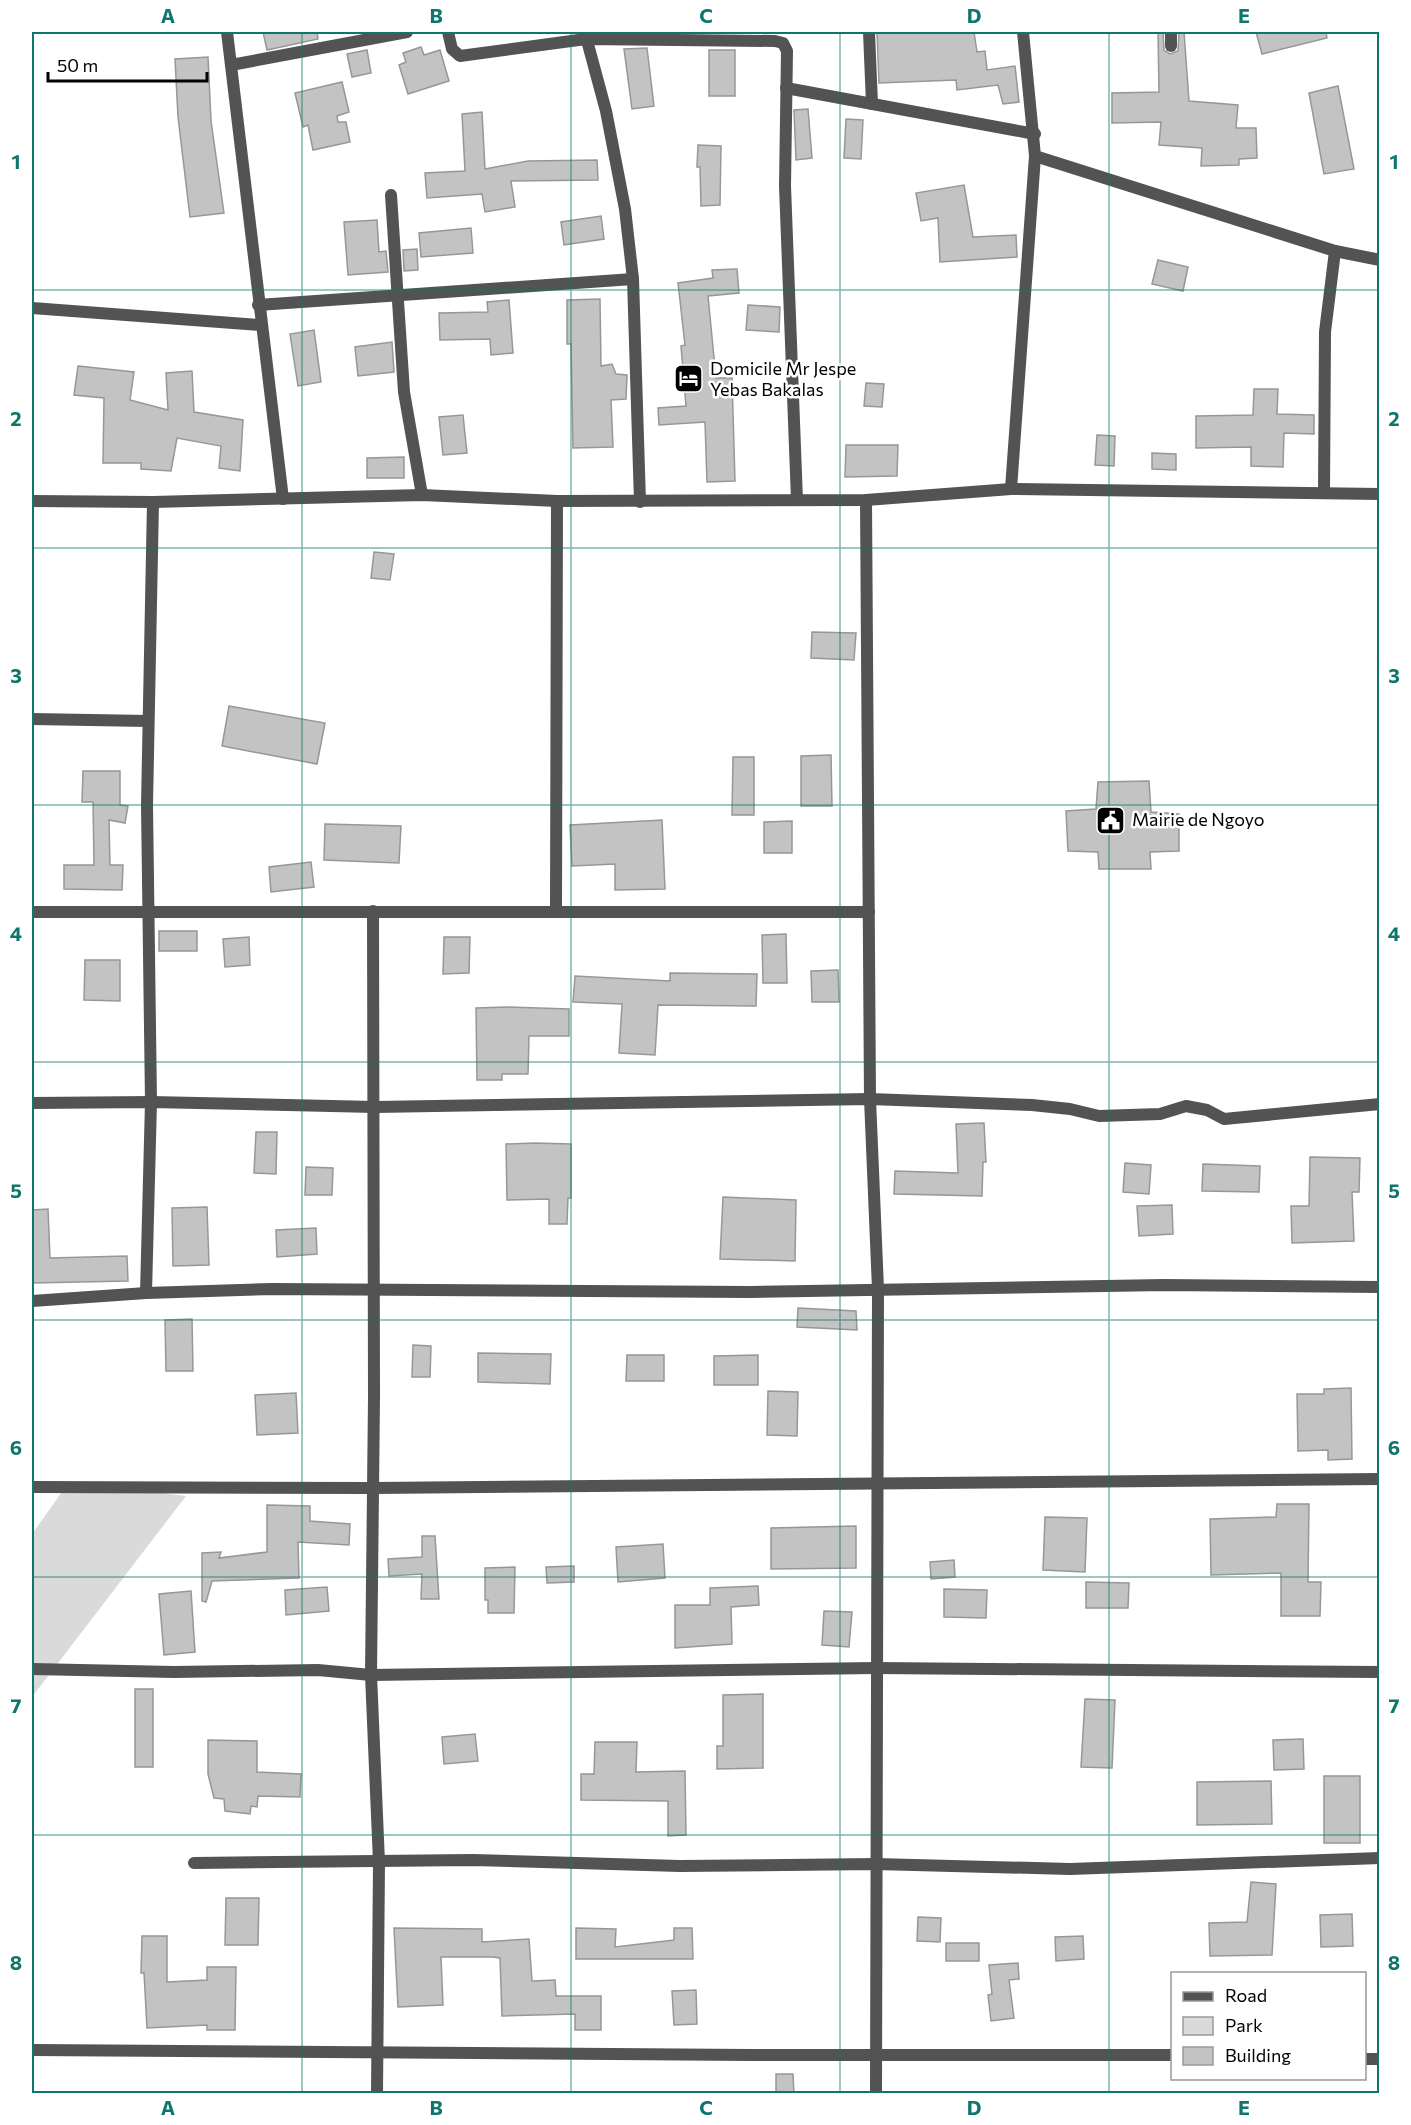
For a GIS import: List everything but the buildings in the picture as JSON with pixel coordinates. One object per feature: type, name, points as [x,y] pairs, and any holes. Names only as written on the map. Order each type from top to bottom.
[{"type":"street","points":[[227,32],[282,499]]},
{"type":"street","points":[[231,65],[406,32]]},
{"type":"street","points":[[448,32],[452,49],[460,56],[585,35],[783,43],[786,51],[785,186],[797,501]]},
{"type":"street","points":[[869,32],[872,104]]},
{"type":"street","points":[[1011,489],[1035,156],[1035,134],[1023,32]]},
{"type":"street","points":[[1171,32],[1171,46]]},
{"type":"street","points":[[585,35],[606,111],[621,187],[633,279],[640,502]]},
{"type":"street","points":[[786,88],[1035,134]]},
{"type":"street","points":[[1035,156],[1335,251],[1380,260]]},
{"type":"street","points":[[391,195],[404,392],[422,495]]},
{"type":"street","points":[[1324,492],[1325,332],[1335,251]]},
{"type":"street","points":[[258,305],[633,279]]},
{"type":"street","points":[[32,308],[260,325]]},
{"type":"street","points":[[32,501],[153,502],[422,495],[557,501],[797,501],[866,500],[1011,489],[1380,494]]},
{"type":"street","points":[[866,500],[870,1099],[878,1289],[876,2094]]},
{"type":"street","points":[[556,912],[557,501]]},
{"type":"street","points":[[146,1293],[151,1102],[148,721],[153,502]]},
{"type":"street","points":[[32,719],[148,721]]},
{"type":"street","points":[[373,911],[375,1107],[371,1675],[379,1862],[377,2094]]},
{"type":"street","points":[[32,912],[869,912]]},
{"type":"street","points":[[32,1103],[151,1102],[375,1107],[870,1099],[1032,1106],[1070,1109],[1099,1116],[1160,1114],[1186,1106],[1207,1110],[1224,1119],[1380,1104]]},
{"type":"street","points":[[32,1300],[272,1289],[750,1292],[1164,1286],[1380,1287]]},
{"type":"street","points":[[32,1487],[373,1488],[1380,1479]]},
{"type":"street","points":[[32,1669],[174,1672],[318,1670],[371,1675],[876,1668],[1380,1672]]},
{"type":"street","points":[[194,1863],[473,1860],[680,1866],[876,1864],[1070,1869],[1380,1858]]},
{"type":"street","points":[[32,2050],[1171,2055]]},
{"type":"green space","points":[[69,1482],[186,1496],[32,1697],[32,1534]]},
{"type":"place","name":"Domicile Mr Jespe Yebas Bakalas","points":[[689,379]]},
{"type":"place","name":"Mairie de Ngoyo","points":[[1111,820]]}]
